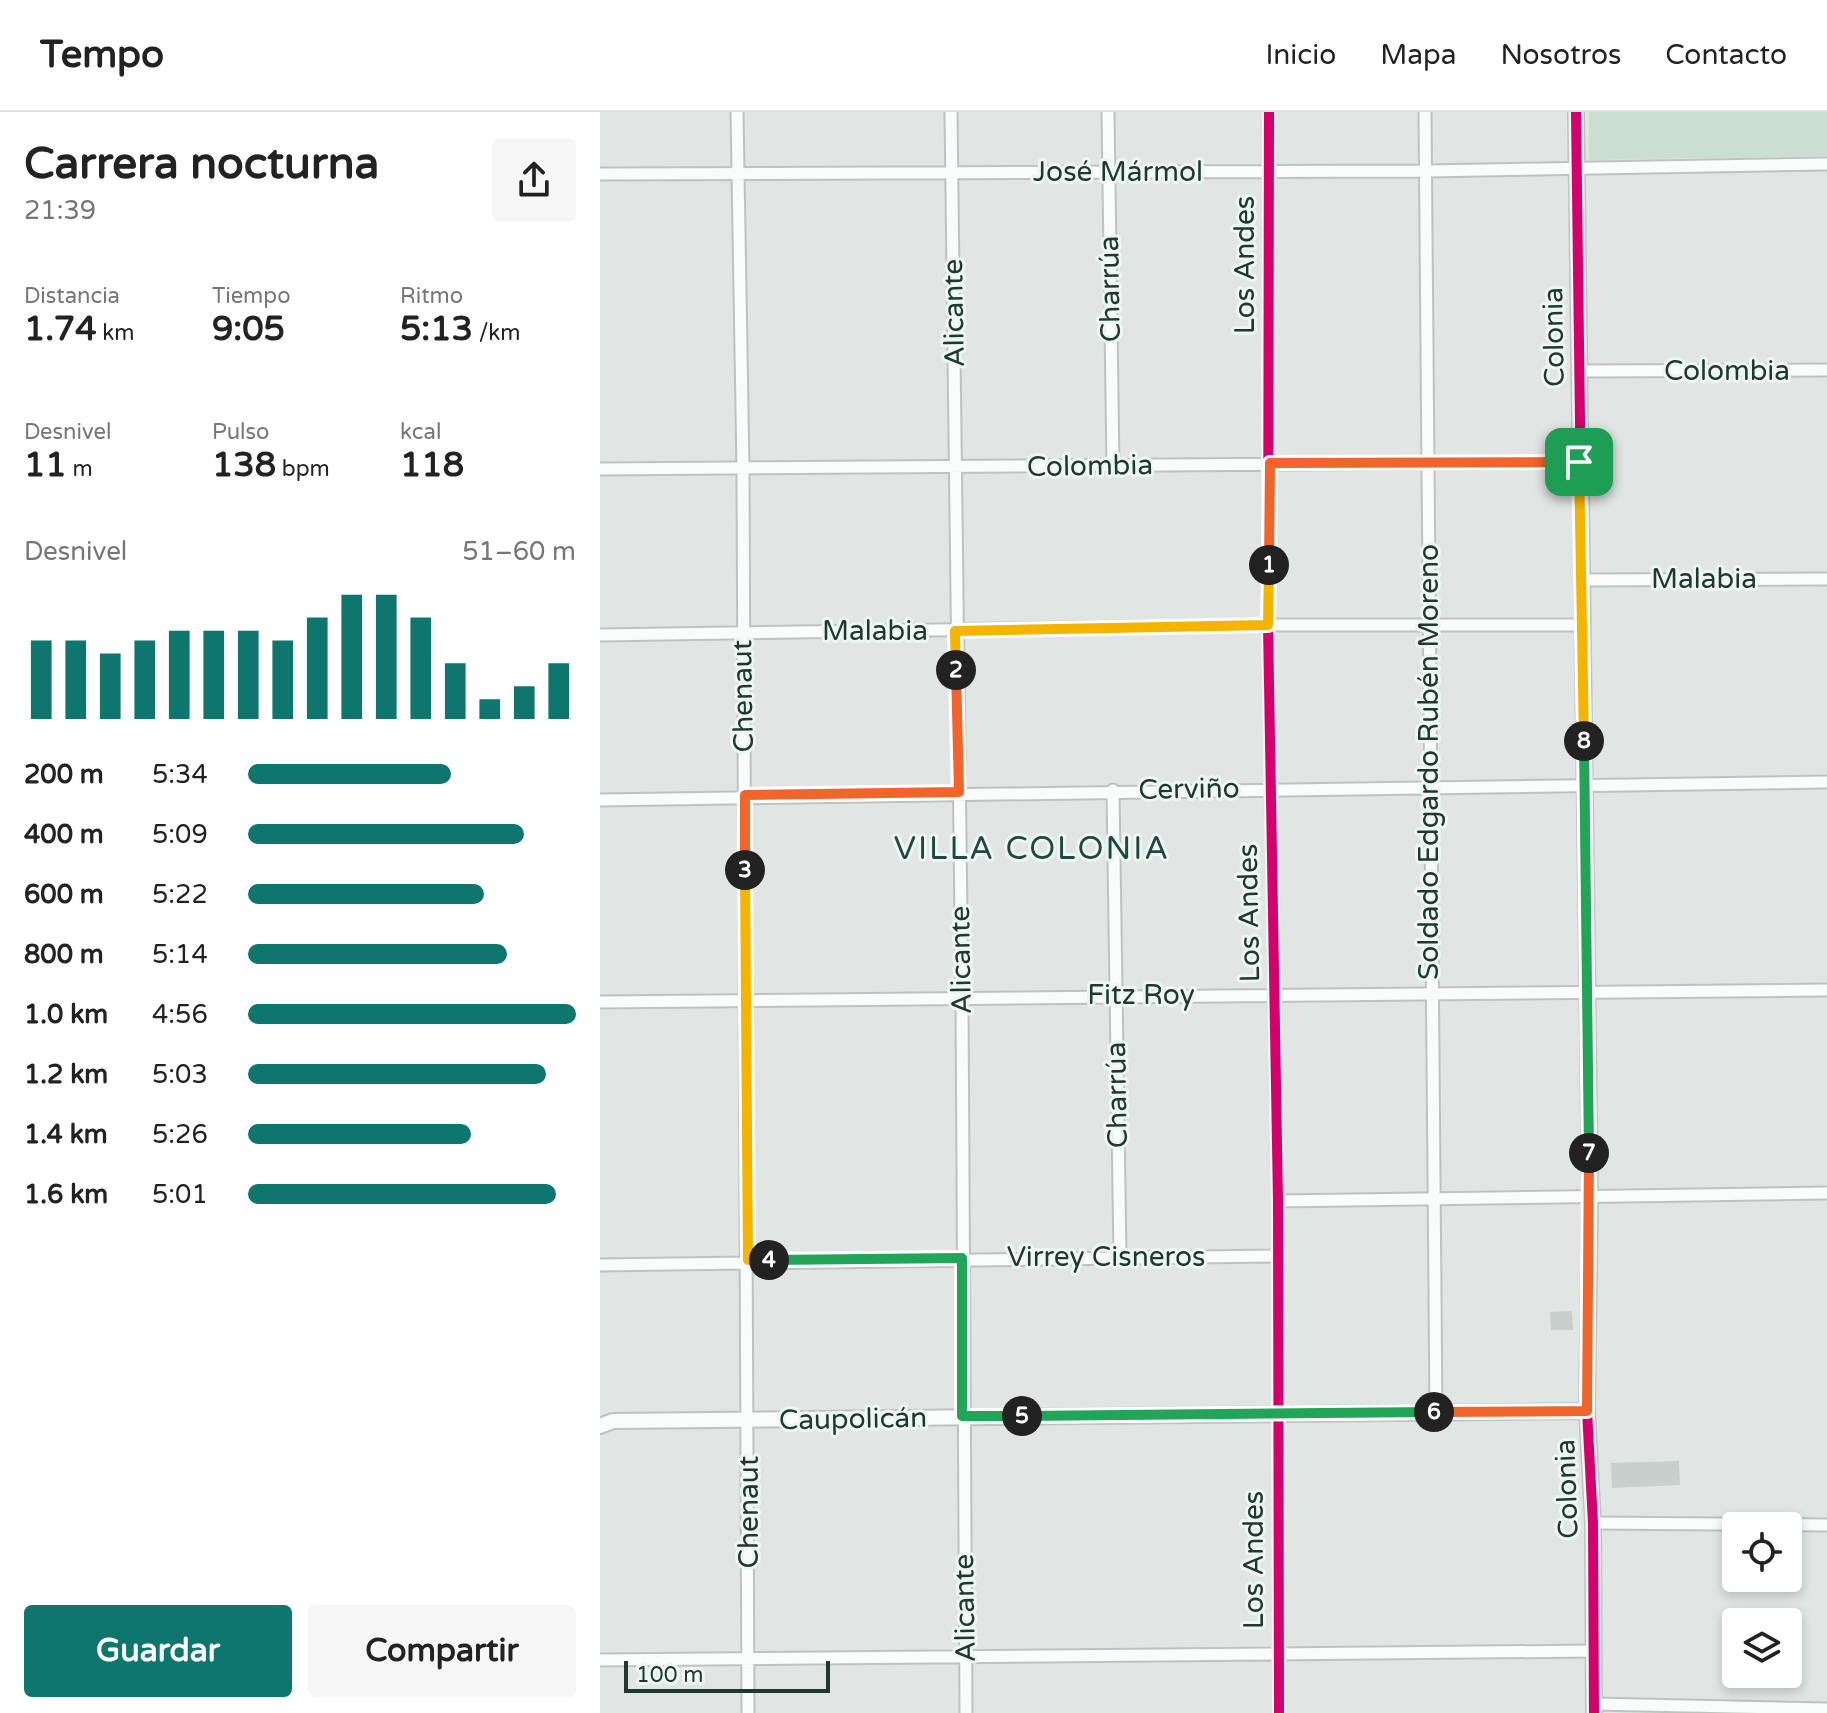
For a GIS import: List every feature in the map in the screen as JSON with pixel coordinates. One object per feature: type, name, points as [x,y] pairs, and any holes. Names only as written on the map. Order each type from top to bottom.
[{"type":"street","name":"Chenaut","points":[[737,112],[743,469],[748,1713]]},
{"type":"street","name":"Alicante","points":[[951,112],[955,631],[962,996],[966,1713]]},
{"type":"street","name":"Charrúa","points":[[1108,112],[1113,466]]},
{"type":"street","name":"Los Andes","points":[[1269,112],[1268,625],[1278,1201],[1279,1713]]},
{"type":"street","name":"Soldado Edgardo Rubén Moreno","points":[[1425,112],[1436,1412]]},
{"type":"street","name":"Colonia","points":[[1576,112],[1590,1197],[1587,1411],[1593,1523],[1594,1708]]},
{"type":"street","name":"José Mármol","points":[[600,174],[1268,173],[1827,164]]},
{"type":"street","name":"Colombia","points":[[1579,371],[1827,370]]},
{"type":"street","name":"Colombia","points":[[600,469],[1579,462]]},
{"type":"street","name":"Malabia","points":[[1581,580],[1827,579]]},
{"type":"street","name":"Malabia","points":[[600,635],[1430,623],[1581,625]]},
{"type":"street","name":"Cerviño","points":[[600,800],[745,795],[1827,782]]},
{"type":"street","name":"Charrúa","points":[[1113,790],[1120,1257]]},
{"type":"street","name":"Fitz Roy","points":[[600,1002],[962,996],[1827,990]]},
{"type":"street","points":[[1278,1201],[1827,1193]]},
{"type":"street","name":"Virrey Cisneros","points":[[600,1265],[748,1260],[1276,1256]]},
{"type":"street","name":"Caupolicán","points":[[600,1426],[613,1421],[1587,1411]]},
{"type":"street","points":[[1593,1523],[1827,1525]]},
{"type":"street","points":[[600,1660],[1594,1651]]},
{"type":"street","points":[[1594,1708],[1827,1709]]},
{"type":"green space","points":[[1589,112],[1827,112],[1827,156],[1589,160]]},
{"type":"building","points":[[1571,1312],[1572,1329],[1552,1329],[1551,1313]]},
{"type":"building","points":[[1678,1462],[1679,1484],[1613,1487],[1612,1464]]},
{"type":"cycle path","points":[[1269,112],[1268,625],[1278,1201],[1279,1713]]},
{"type":"cycle path","points":[[1576,112],[1590,1197],[1587,1411],[1593,1523],[1594,1713]]},
{"type":"district","name":"VILLA COLONIA","points":[[1032,849]]},
{"type":"route","points":[[1579,462],[1590,1197],[1587,1411],[1277,1416],[962,1416],[962,1258],[748,1260],[745,795],[959,792],[955,631],[1268,625],[1270,463],[1579,462]]}]
